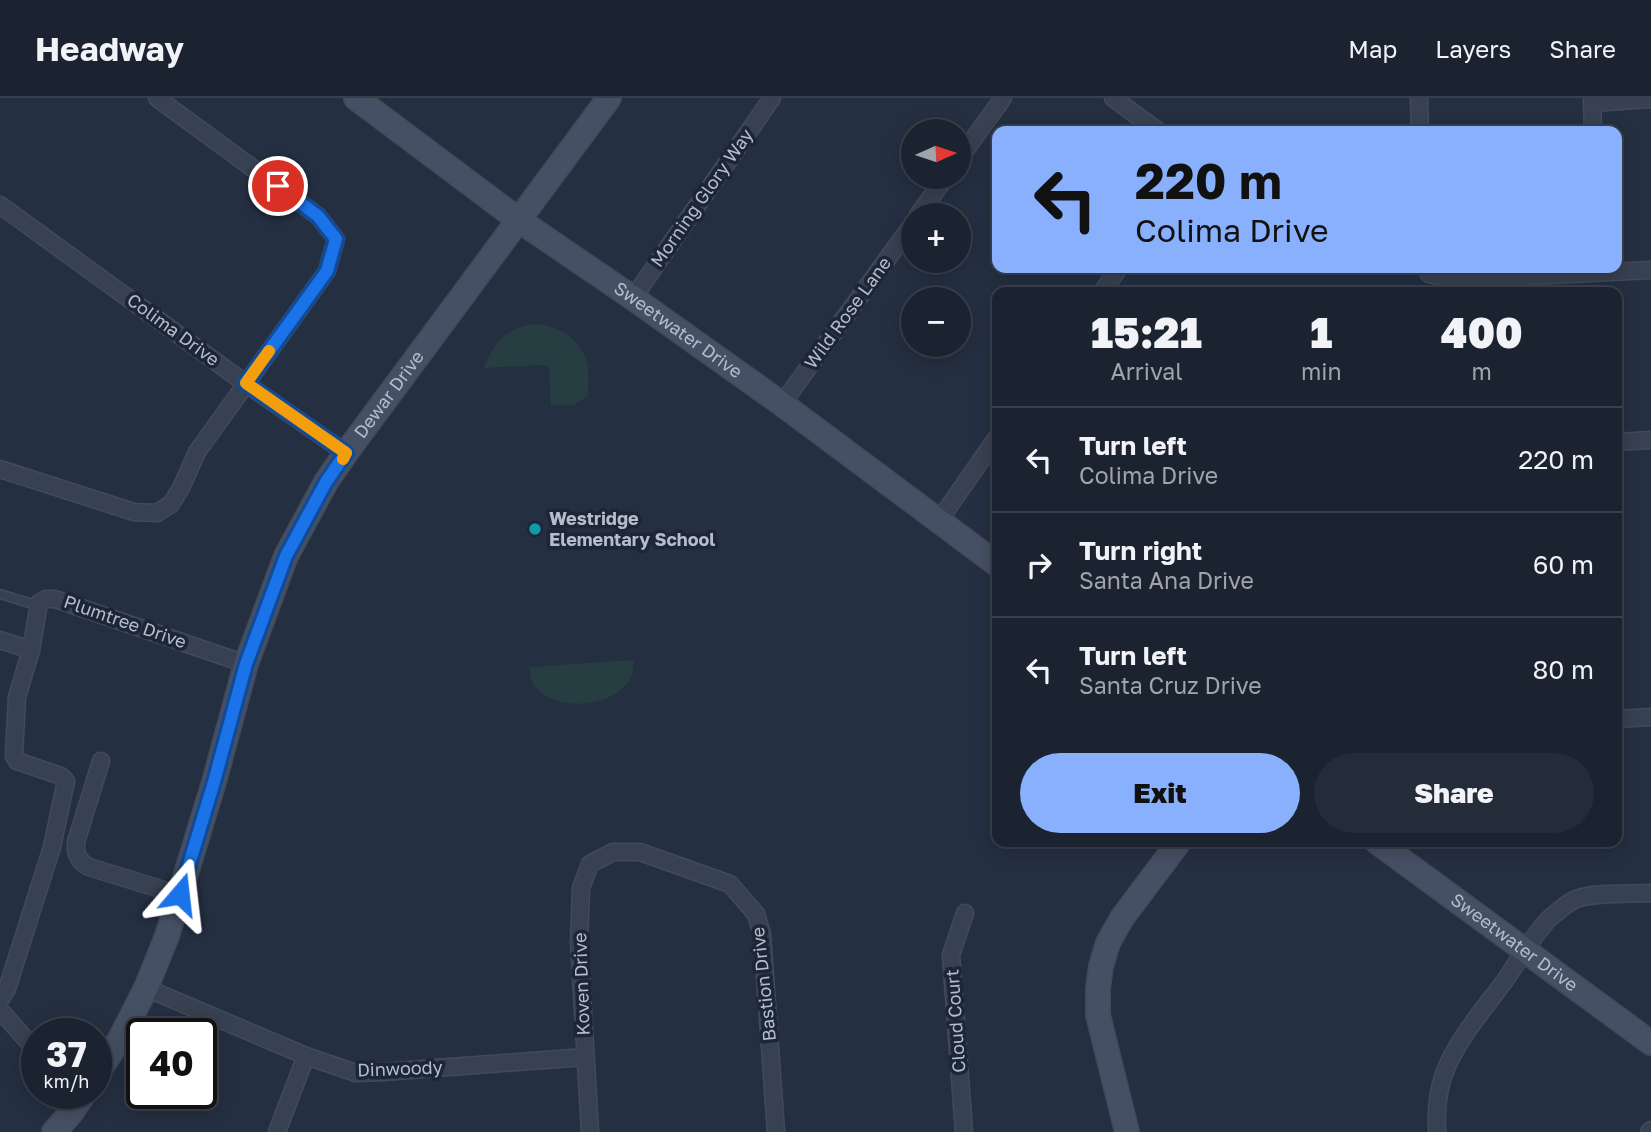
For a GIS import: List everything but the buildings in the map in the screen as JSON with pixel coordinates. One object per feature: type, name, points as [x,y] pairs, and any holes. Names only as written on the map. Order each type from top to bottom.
[{"type":"street","points":[[0,469],[134,512],[156,513],[172,504],[197,452],[327,271],[336,239],[318,216],[157,98]]},
{"type":"street","name":"Sweetwater Drive","points":[[356,98],[520,221],[782,404],[992,561]]},
{"type":"street","name":"Dewar Drive","points":[[112,1051],[146,988],[167,936],[214,782],[246,664],[286,556],[326,482],[346,453],[610,98]]},
{"type":"street","name":"Morning Glory Way","points":[[633,298],[772,98]]},
{"type":"street","points":[[971,142],[1003,98]]},
{"type":"street","points":[[1113,98],[1151,126]]},
{"type":"street","points":[[1419,98],[1420,126]]},
{"type":"street","points":[[1593,126],[1592,100],[1651,99]]},
{"type":"street","name":"Colima Drive","points":[[0,205],[346,453]]},
{"type":"street","name":"Wild Rose Lane","points":[[782,404],[901,240]]},
{"type":"street","points":[[1622,270],[1651,270]]},
{"type":"street","points":[[1435,273],[1456,279],[1549,273]]},
{"type":"street","points":[[1622,442],[1651,440]]},
{"type":"street","points":[[938,522],[992,445]]},
{"type":"street","name":"Plumtree Drive","points":[[0,1000],[7,989],[51,847],[66,781],[61,776],[17,761],[14,746],[17,697],[31,650],[39,603],[55,599],[246,664]]},
{"type":"street","points":[[0,640],[31,650]]},
{"type":"street","points":[[1622,719],[1651,718]]},
{"type":"street","points":[[101,761],[76,842],[78,857],[89,867],[180,894]]},
{"type":"street","points":[[1127,1132],[1098,1015],[1101,966],[1108,943],[1122,918],[1175,847]]},
{"type":"street","name":"Sweetwater Drive","points":[[1384,847],[1651,1043]]},
{"type":"street","name":"Koven Drive","points":[[590,1132],[579,941],[581,888],[590,864],[612,852]]},
{"type":"street","name":"Bastion Drive","points":[[612,852],[640,852],[730,884],[756,914],[762,934],[776,1132]]},
{"type":"street","points":[[1437,1132],[1438,1097],[1444,1073],[1455,1049],[1549,920],[1564,906],[1577,899],[1594,895],[1651,893]]},
{"type":"street","name":"Cloud Court","points":[[964,1132],[951,955],[965,913]]},
{"type":"street","name":"Dinwoody","points":[[146,988],[306,1056],[356,1073],[585,1057]]},
{"type":"street","points":[[0,1010],[21,1034]]},
{"type":"street","points":[[277,1132],[306,1056]]},
{"type":"street","points":[[54,1132],[74,1109]]},
{"type":"lane","points":[[0,594],[39,606]]},
{"type":"green space","points":[[537,324],[563,332],[577,343],[586,358],[588,396],[574,405],[551,406],[549,368],[546,365],[484,368],[492,350],[503,337],[517,328]]},
{"type":"green space","points":[[634,660],[630,679],[621,690],[610,697],[584,704],[557,701],[546,696],[534,686],[529,667]]},
{"type":"slow traffic","points":[[269,351],[246,383],[346,453],[343,459]]},
{"type":"place","name":"Westridge Elementary School","points":[[535,529]]},
{"type":"route","points":[[180,894],[246,664],[286,556],[309,511],[346,453],[246,383],[327,271],[336,239],[318,216],[278,186]]}]
